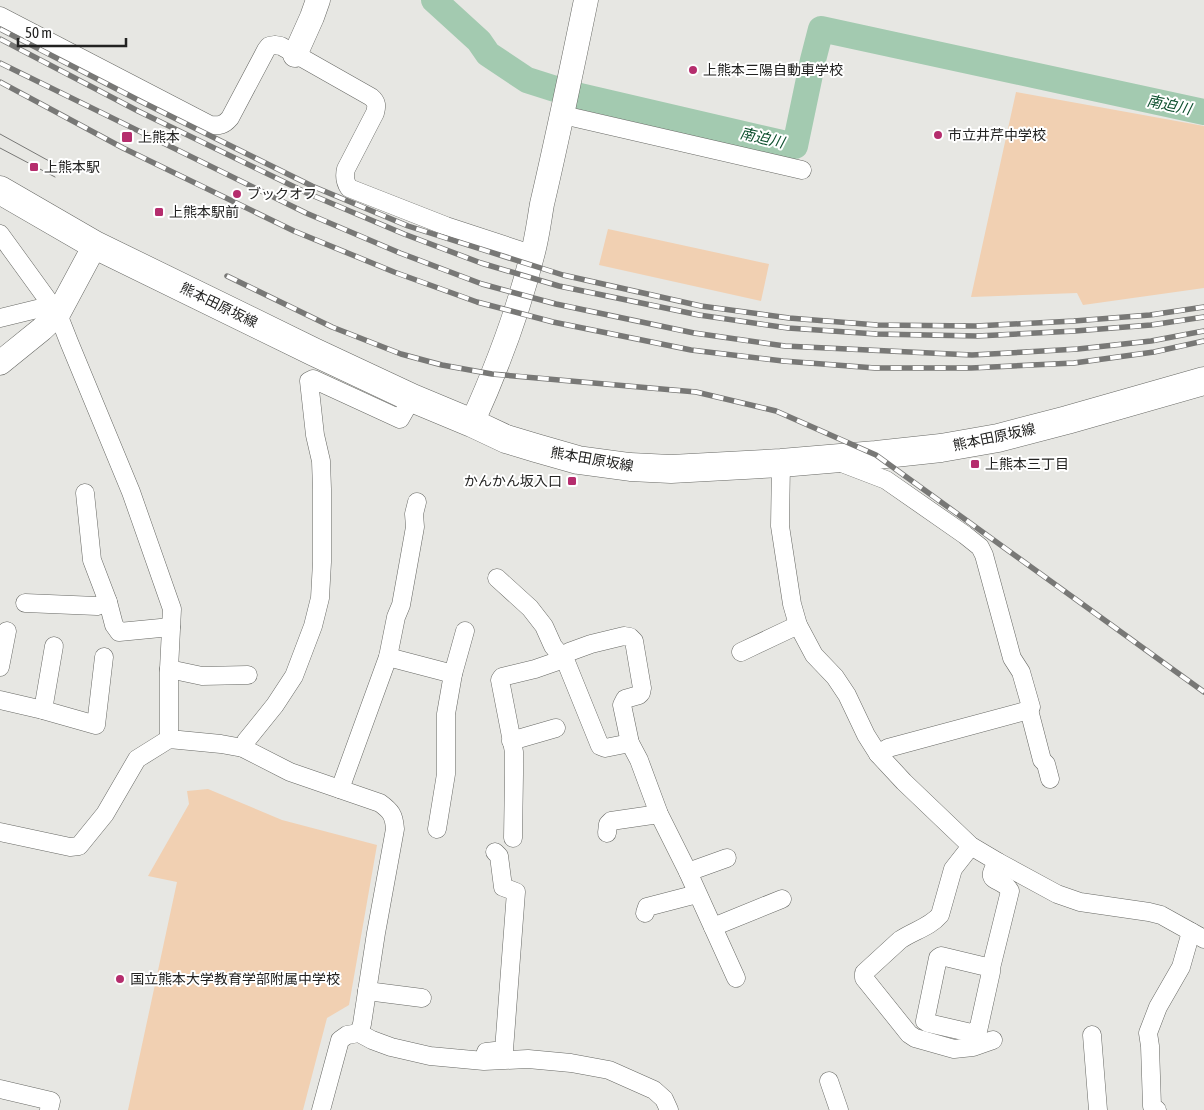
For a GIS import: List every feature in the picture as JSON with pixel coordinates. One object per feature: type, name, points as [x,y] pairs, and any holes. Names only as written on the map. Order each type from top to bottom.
[{"type":"main road","name":"熊本田原坂線","points":[[0,190],[95,245],[412,398],[506,438],[578,460],[670,470],[831,459],[941,448],[998,438],[1204,381]]},
{"type":"street","points":[[295,55],[318,0]]},
{"type":"street","points":[[472,423],[524,288],[564,110],[586,0]]},
{"type":"street","points":[[0,16],[217,126],[225,124],[230,118],[269,46],[281,46],[376,101],[375,113],[346,169],[344,176],[350,188],[446,226],[533,253]]},
{"type":"street","points":[[564,110],[802,170]]},
{"type":"street","points":[[0,234],[58,314],[68,342],[132,492],[172,609],[169,668],[169,740]]},
{"type":"street","points":[[0,363],[58,314],[95,245]]},
{"type":"street","points":[[0,318],[41,308],[58,314]]},
{"type":"street","points":[[243,748],[246,741],[275,705],[294,676],[314,626],[320,598],[322,562],[321,461],[315,435],[309,381],[313,379],[400,420],[412,398]]},
{"type":"street","points":[[831,459],[886,480],[965,534],[980,547],[984,555],[1012,658],[1021,672],[1031,707],[1029,710],[1042,760],[1046,764],[1050,779]]},
{"type":"street","points":[[781,463],[780,526],[792,604],[798,625],[814,655],[847,695],[866,735],[878,754],[904,782],[971,846],[998,862],[1057,894],[1080,902],[1161,915],[1198,936],[1158,1008],[1148,1033],[1152,1106],[1157,1110]]},
{"type":"street","points":[[85,493],[92,560],[108,602],[114,625],[119,632],[170,627]]},
{"type":"street","points":[[340,789],[388,657],[396,617],[401,605],[415,527],[414,514],[417,502]]},
{"type":"street","points":[[497,578],[530,608],[544,626],[554,646],[566,662],[600,746],[605,748],[630,743]]},
{"type":"street","points":[[25,603],[97,606],[108,602]]},
{"type":"street","points":[[741,652],[798,625]]},
{"type":"street","points":[[0,667],[7,631]]},
{"type":"street","points":[[437,829],[446,774],[445,718],[453,674],[465,631]]},
{"type":"street","points":[[513,838],[514,752],[500,680],[502,677],[558,661],[569,652],[591,644],[624,636],[630,637],[634,641],[642,688],[639,695],[625,699],[622,705],[630,743],[639,760],[659,814],[688,872],[736,978]]},
{"type":"street","points":[[44,710],[54,646]]},
{"type":"street","points":[[0,700],[96,725],[104,657]]},
{"type":"street","points":[[388,657],[453,674]]},
{"type":"street","points":[[169,668],[202,676],[248,675]]},
{"type":"street","points":[[878,754],[888,748],[1029,710]]},
{"type":"street","points":[[511,741],[556,728]]},
{"type":"street","points":[[0,832],[70,847],[79,846],[105,814],[137,759],[169,740],[221,744],[243,748],[290,772],[380,804],[389,810],[394,818],[395,829],[359,1033]]},
{"type":"street","points":[[607,834],[608,824],[611,821],[659,814]]},
{"type":"street","points":[[971,846],[953,868],[940,915],[935,921],[906,935],[864,972],[864,978],[909,1034],[915,1038],[954,1049],[973,1047],[991,1041],[989,1021]]},
{"type":"street","points":[[484,1061],[486,1052],[504,1050],[516,892],[503,887],[499,856],[495,852]]},
{"type":"street","points":[[688,872],[727,858]]},
{"type":"street","points":[[991,968],[941,956],[938,958],[925,1021],[976,1034],[978,1031],[1010,891],[992,876],[991,873],[998,862]]},
{"type":"street","points":[[646,913],[647,907],[697,894]]},
{"type":"street","points":[[712,927],[782,899]]},
{"type":"street","points":[[367,991],[422,998]]},
{"type":"street","points":[[321,1110],[340,1040],[359,1033],[391,1047],[430,1056],[484,1061],[528,1060],[571,1063],[609,1070],[654,1090],[664,1099],[669,1110]]},
{"type":"street","points":[[1092,1035],[1098,1110]]},
{"type":"street","points":[[829,1081],[839,1110]]},
{"type":"street","points":[[0,1089],[51,1101],[49,1110]]},
{"type":"shaded area","points":[[1016,92],[1204,126],[1204,288],[1083,305],[1077,293],[971,297]]},
{"type":"shaded area","points":[[608,229],[769,264],[761,301],[599,265]]},
{"type":"shaded area","points":[[208,789],[282,820],[377,845],[349,1005],[327,1018],[303,1110],[128,1110],[177,882],[148,876],[189,804],[187,791]]},
{"type":"waterway","name":"南迫川","points":[[434,0],[479,41],[488,54],[527,80],[571,94],[795,146],[821,29],[1204,112]]},
{"type":"tram line","points":[[0,134],[60,167]]},
{"type":"tram line","points":[[0,148],[55,177]]},
{"type":"railway","points":[[0,29],[312,186],[408,226],[563,275],[701,306],[789,318],[877,325],[976,326],[1074,321],[1150,315],[1204,307]]},
{"type":"railway","points":[[0,39],[138,111],[307,193],[404,234],[481,263],[559,286],[699,315],[788,328],[876,334],[977,336],[1075,331],[1151,325],[1204,317]]},
{"type":"railway","points":[[0,63],[306,213],[400,253],[482,284],[556,304],[694,333],[785,346],[972,355],[1078,349],[1151,341],[1204,331]]},
{"type":"railway","points":[[0,82],[123,148],[294,231],[394,272],[477,302],[553,322],[691,350],[783,361],[875,368],[971,368],[1074,363],[1154,352],[1204,341]]},
{"type":"railway","points":[[227,276],[332,327],[401,354],[442,365],[492,374],[696,392],[776,411],[876,455],[1204,692]]},
{"type":"place","name":"上熊本三陽自動車学校","points":[[693,70]]},
{"type":"place","name":"市立井芹中学校","points":[[938,135]]},
{"type":"place","name":"上熊本","points":[[127,137]]},
{"type":"place","name":"上熊本駅","points":[[34,167]]},
{"type":"place","name":"ブックオフ","points":[[237,194]]},
{"type":"place","name":"上熊本駅前","points":[[159,212]]},
{"type":"place","name":"上熊本三丁目","points":[[975,464]]},
{"type":"place","name":"かんかん坂入口","points":[[572,481]]},
{"type":"place","name":"国立熊本大学教育学部附属中学校","points":[[120,979]]}]
